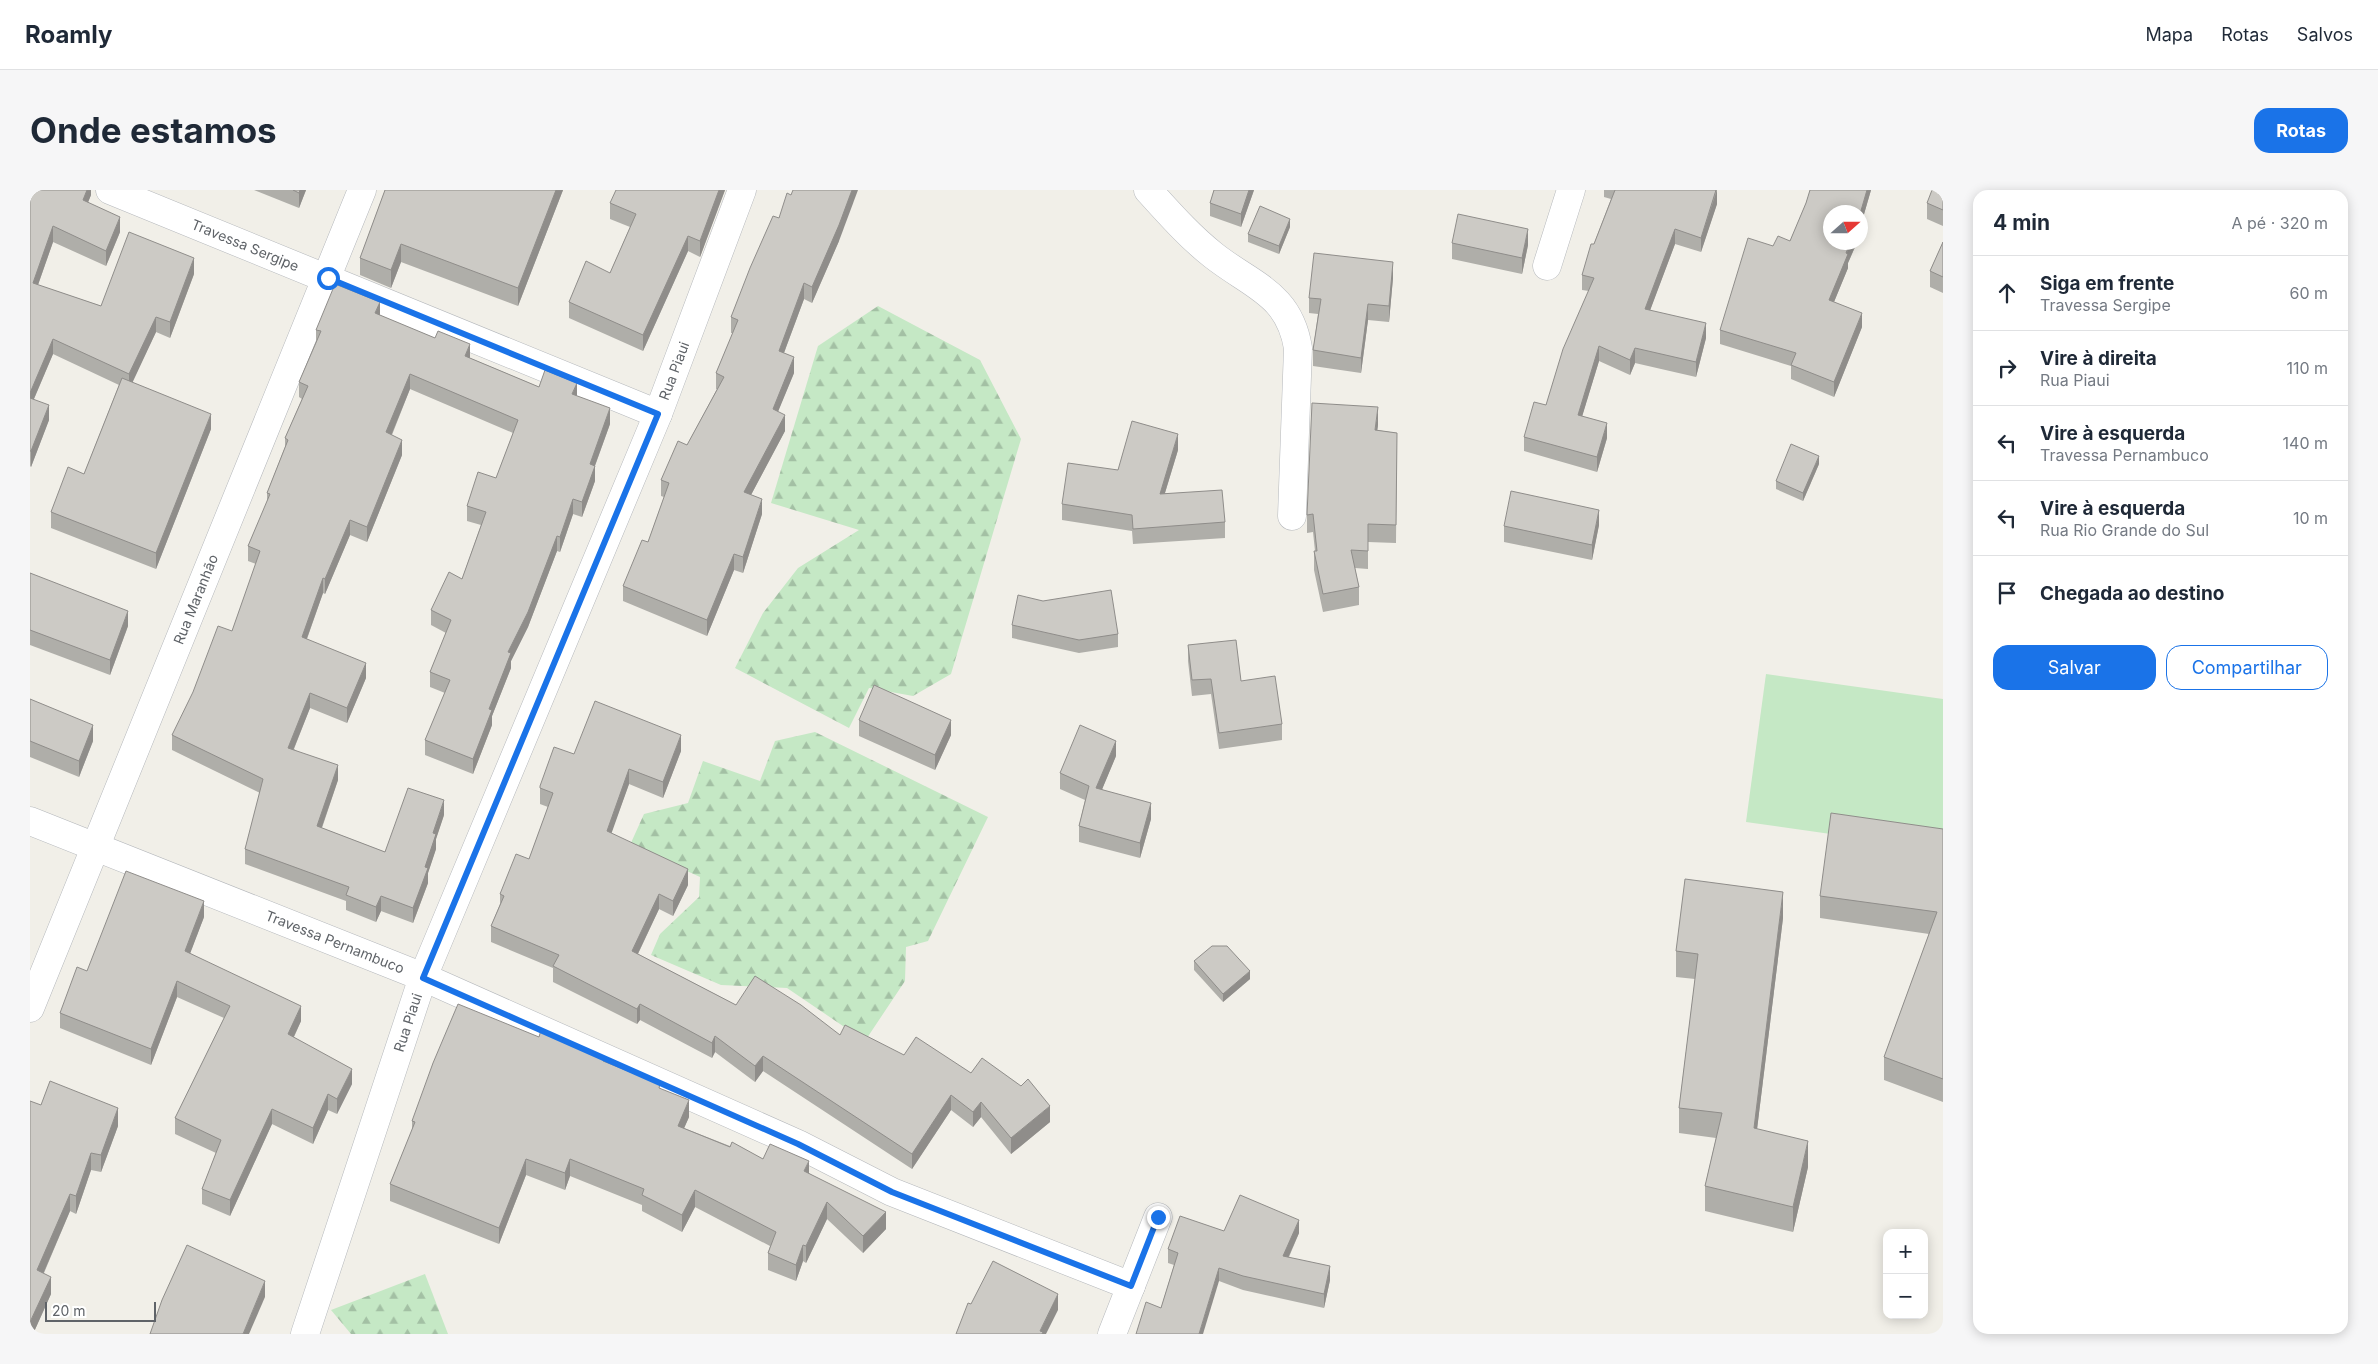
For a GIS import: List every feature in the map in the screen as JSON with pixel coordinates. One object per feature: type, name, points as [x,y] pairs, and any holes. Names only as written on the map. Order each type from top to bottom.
[{"type":"street","name":"Travessa Sergipe","points":[[110,190],[658,414]]},
{"type":"street","name":"Rua Maranhão","points":[[30,1008],[94,847],[328,278],[362,190]]},
{"type":"street","name":"Rua Piaui","points":[[305,1334],[423,978],[658,414],[742,190]]},
{"type":"street","points":[[1148,190],[1185,230],[1214,256],[1282,306],[1294,327],[1298,348],[1292,516]]},
{"type":"street","points":[[1547,266],[1571,190]]},
{"type":"street","name":"Travessa Pernambuco","points":[[30,821],[423,978],[798,1144],[892,1192],[1131,1286]]},
{"type":"street","points":[[1112,1334],[1158,1217]]},
{"type":"green space","points":[[878,306],[980,360],[1021,439],[951,674],[913,696],[869,688],[849,728],[735,668],[763,613],[798,568],[859,530],[771,503],[818,346]]},
{"type":"green space","points":[[1766,674],[1943,699],[1943,850],[1746,822]]},
{"type":"green space","points":[[815,732],[988,817],[928,941],[906,947],[905,981],[865,1041],[787,988],[721,985],[651,955],[660,934],[699,897],[700,877],[630,845],[644,814],[688,803],[703,761],[760,781],[775,741]]},
{"type":"green space","points":[[425,1274],[448,1334],[351,1334],[331,1310]]},
{"type":"building","points":[[30,190],[87,190],[83,200],[120,217],[106,251],[53,226],[33,283],[101,306],[129,232],[194,258],[170,322],[156,317],[129,374],[53,339],[30,393]]},
{"type":"building","points":[[385,190],[556,190],[518,288],[401,244],[391,270],[360,258]]},
{"type":"building","points":[[616,190],[719,190],[700,241],[688,236],[643,335],[569,302],[586,261],[610,273],[636,214],[610,203]]},
{"type":"building","points":[[793,190],[852,190],[812,287],[804,283],[779,351],[794,357],[773,409],[785,415],[744,492],[762,499],[743,557],[734,554],[707,620],[623,586],[642,540],[648,542],[669,483],[661,480],[678,441],[687,445],[724,377],[716,373],[738,320],[731,317],[773,216],[779,218],[787,193],[791,195]]},
{"type":"building","points":[[1214,190],[1249,190],[1241,214],[1210,203]]},
{"type":"building","points":[[1615,190],[1716,190],[1701,238],[1675,229],[1645,309],[1706,323],[1696,362],[1635,348],[1630,360],[1599,346],[1578,415],[1607,423],[1597,457],[1524,437],[1534,402],[1546,405],[1563,349],[1594,278],[1582,275],[1591,244],[1594,244]]},
{"type":"building","points":[[1810,190],[1867,190],[1863,205],[1823,205],[1823,250],[1847,250],[1846,253],[1848,254],[1829,300],[1862,313],[1834,382],[1791,365],[1796,353],[1720,330],[1748,238],[1773,246],[1778,236],[1790,241]]},
{"type":"building","points":[[1932,190],[1943,190],[1943,210],[1927,203]]},
{"type":"building","points":[[1260,206],[1290,219],[1279,246],[1248,234]]},
{"type":"building","points":[[1458,214],[1528,229],[1522,258],[1452,243]]},
{"type":"building","points":[[1943,242],[1943,277],[1930,271]]},
{"type":"building","points":[[1314,253],[1393,262],[1389,306],[1368,304],[1361,358],[1313,350],[1321,299],[1309,298]]},
{"type":"building","points":[[335,284],[380,302],[375,313],[435,338],[438,331],[470,344],[465,356],[539,387],[545,370],[577,383],[572,394],[610,408],[590,464],[595,466],[582,502],[573,499],[560,537],[557,536],[528,612],[508,652],[511,653],[489,709],[492,710],[473,759],[425,740],[450,680],[430,672],[451,620],[431,610],[449,572],[462,579],[486,512],[467,506],[478,472],[496,478],[518,420],[410,374],[386,432],[402,440],[367,527],[350,520],[325,579],[323,578],[302,637],[366,663],[347,708],[310,693],[288,748],[338,765],[317,826],[385,852],[408,788],[444,800],[433,833],[436,834],[425,867],[428,868],[413,908],[381,896],[376,907],[346,895],[349,887],[245,849],[263,779],[172,735],[193,692],[218,626],[232,631],[260,551],[248,546],[270,494],[267,493],[288,440],[285,438],[308,386],[299,382],[321,331],[316,330]]},
{"type":"building","points":[[122,378],[211,414],[156,553],[51,512],[68,467],[84,474]]},
{"type":"building","points":[[30,398],[49,405],[31,451],[30,451]]},
{"type":"building","points":[[1312,403],[1378,407],[1375,430],[1397,433],[1396,525],[1368,524],[1368,551],[1351,550],[1359,587],[1323,594],[1314,551],[1317,551],[1313,514],[1307,515]]},
{"type":"building","points":[[1132,421],[1178,434],[1160,494],[1222,490],[1225,522],[1133,529],[1132,515],[1062,504],[1068,463],[1118,470]]},
{"type":"building","points":[[1791,444],[1819,456],[1803,493],[1776,481]]},
{"type":"building","points":[[1511,491],[1599,510],[1592,545],[1504,526]]},
{"type":"building","points":[[30,573],[128,611],[110,660],[30,630]]},
{"type":"building","points":[[1111,590],[1118,634],[1079,640],[1012,625],[1018,595],[1043,601]]},
{"type":"building","points":[[1236,640],[1241,681],[1275,676],[1282,724],[1219,733],[1211,679],[1192,680],[1188,645]]},
{"type":"building","points":[[874,685],[951,720],[935,755],[859,720]]},
{"type":"building","points":[[30,699],[93,725],[79,761],[30,741]]},
{"type":"building","points":[[595,701],[681,735],[663,782],[629,769],[607,831],[688,869],[673,901],[659,894],[632,951],[736,1005],[755,976],[801,1005],[840,1035],[845,1025],[904,1055],[916,1037],[971,1073],[982,1058],[1021,1086],[1028,1079],[1050,1106],[1011,1138],[981,1102],[973,1112],[951,1095],[912,1154],[763,1056],[755,1066],[715,1036],[712,1043],[640,1004],[637,1009],[553,966],[559,955],[491,926],[504,896],[500,894],[516,854],[529,859],[553,793],[540,788],[540,786],[554,747],[574,754]]},
{"type":"building","points":[[1080,725],[1116,741],[1096,788],[1151,803],[1140,843],[1079,826],[1089,786],[1060,773]]},
{"type":"building","points":[[1831,813],[1943,829],[1943,1079],[1884,1057],[1937,912],[1820,896]]},
{"type":"building","points":[[126,871],[204,901],[185,951],[301,1006],[288,1034],[352,1069],[337,1099],[328,1094],[313,1128],[272,1109],[230,1200],[202,1189],[221,1140],[175,1118],[230,1006],[177,981],[151,1049],[60,1013],[77,967],[87,971]]},
{"type":"building","points":[[1685,879],[1783,892],[1754,1128],[1808,1141],[1793,1207],[1705,1186],[1722,1113],[1679,1108],[1698,954],[1676,951]]},
{"type":"building","points":[[1212,946],[1227,946],[1250,971],[1223,994],[1194,961]]},
{"type":"building","points":[[458,1004],[539,1037],[541,1030],[604,1058],[603,1061],[660,1084],[659,1088],[689,1100],[678,1126],[730,1147],[732,1142],[763,1159],[770,1144],[809,1161],[804,1171],[886,1212],[863,1236],[827,1202],[806,1246],[803,1245],[796,1265],[768,1253],[776,1232],[695,1190],[682,1215],[642,1195],[644,1189],[570,1159],[565,1173],[526,1159],[499,1228],[390,1184],[415,1122],[412,1121],[433,1063]]},
{"type":"building","points":[[50,1081],[118,1108],[101,1155],[91,1153],[76,1196],[70,1194],[37,1270],[51,1277],[30,1322],[30,1101],[41,1105]]},
{"type":"building","points":[[1240,1195],[1299,1220],[1283,1256],[1330,1266],[1324,1294],[1243,1276],[1219,1268],[1199,1334],[1136,1334],[1146,1302],[1161,1308],[1178,1253],[1168,1249],[1180,1216],[1224,1231]]},
{"type":"building","points":[[187,1245],[265,1281],[243,1334],[150,1334],[162,1300]]},
{"type":"building","points":[[993,1261],[1058,1294],[1040,1331],[1043,1332],[1042,1334],[956,1334],[968,1303],[971,1304]]},
{"type":"route","points":[[328,278],[658,414],[423,978],[798,1144],[892,1192],[1131,1286],[1158,1217]]}]
